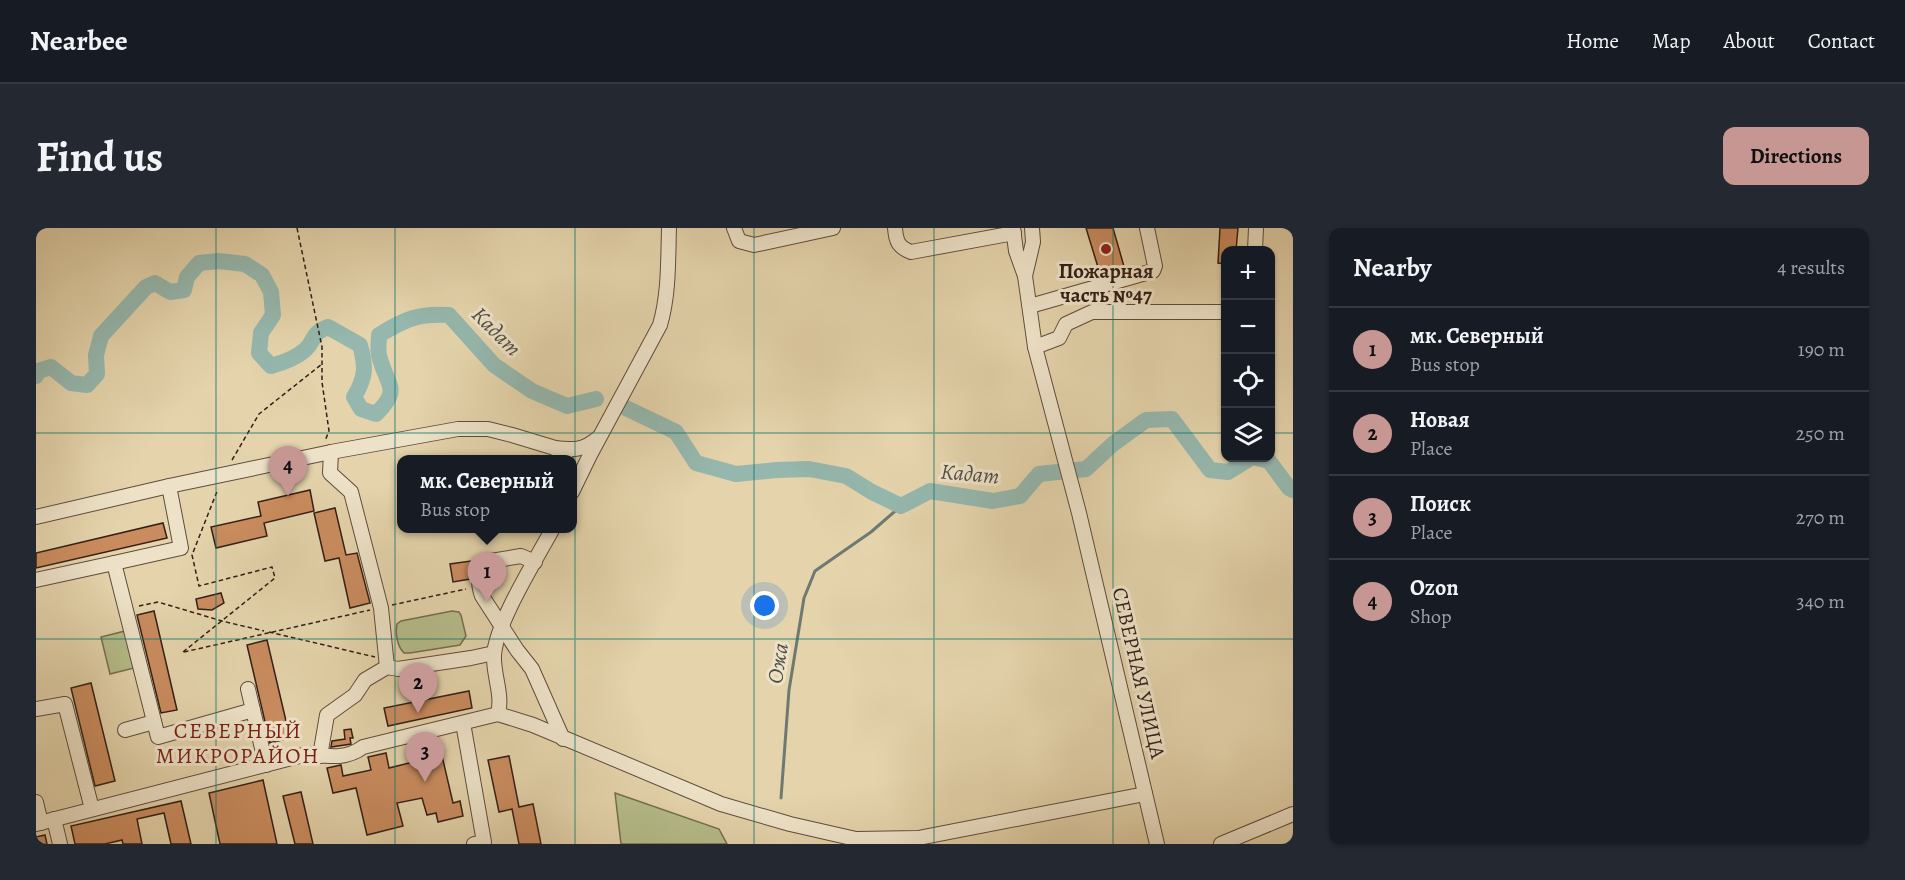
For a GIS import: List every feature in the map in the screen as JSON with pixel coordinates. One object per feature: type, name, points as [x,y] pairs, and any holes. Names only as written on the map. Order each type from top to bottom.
[{"type":"street","points":[[577,483],[660,325],[667,292],[669,228]]},
{"type":"street","points":[[734,228],[739,241],[754,246],[833,228]]},
{"type":"street","points":[[895,228],[897,242],[902,249],[911,252],[1014,230],[1016,251],[1025,276],[1035,347],[1059,338],[1066,324],[1092,312],[1221,312]]},
{"type":"street","points":[[1025,276],[1033,242],[1032,228]]},
{"type":"street","points":[[1030,306],[1153,271],[1155,266],[1147,228]]},
{"type":"street","points":[[1255,246],[1257,228]]},
{"type":"street","name":"СЕВЕРНАЯ УЛИЦА","points":[[1035,347],[1079,513],[1157,844]]},
{"type":"street","points":[[36,517],[331,452],[458,429],[488,429],[575,450],[591,444],[600,437]]},
{"type":"street","points":[[555,447],[562,455]]},
{"type":"street","points":[[331,452],[330,473],[351,492],[381,608],[386,663]]},
{"type":"street","points":[[36,580],[181,548],[169,486]]},
{"type":"street","points":[[498,714],[501,703],[494,674],[494,652],[502,626],[550,533]]},
{"type":"street","points":[[535,562],[521,556],[485,562],[479,576],[479,586],[482,596],[532,669],[563,739]]},
{"type":"street","points":[[114,563],[158,737],[253,710]]},
{"type":"street","points":[[386,663],[398,669],[471,658],[494,652]]},
{"type":"street","points":[[320,756],[327,714],[355,695],[365,680],[386,663]]},
{"type":"street","points":[[248,689],[266,765]]},
{"type":"street","points":[[36,709],[65,704],[92,809]]},
{"type":"street","points":[[44,822],[307,754],[336,757],[354,754],[363,747],[498,714],[533,725],[721,804],[790,824],[856,839],[918,838],[1145,794]]},
{"type":"street","points":[[125,730],[154,722]]},
{"type":"street","points":[[463,723],[484,842],[474,844]]},
{"type":"street","points":[[36,802],[44,822],[60,844]]},
{"type":"street","points":[[1221,844],[1293,814]]},
{"type":"path","points":[[297,228],[322,347],[322,382],[328,436],[308,458]]},
{"type":"path","points":[[322,364],[259,414],[224,475],[192,555],[200,586],[272,567],[276,578],[183,652],[479,586]]},
{"type":"path","points":[[124,609],[158,602],[222,621],[386,663]]},
{"type":"green space","points":[[452,611],[459,612],[461,615],[466,636],[460,645],[404,653],[397,639],[397,624],[401,621]]},
{"type":"green space","points":[[125,631],[134,668],[110,674],[101,637]]},
{"type":"green space","points":[[615,793],[719,829],[727,844],[621,844]]},
{"type":"building","name":"Пожарная часть №47","points":[[1086,228],[1113,228],[1125,270],[1101,277]]},
{"type":"building","points":[[1220,228],[1238,228],[1236,246],[1221,246],[1221,263],[1218,263]]},
{"type":"building","points":[[310,490],[314,511],[264,523],[267,536],[216,548],[211,527],[261,516],[258,502]]},
{"type":"building","points":[[335,508],[346,555],[357,553],[370,603],[350,608],[339,558],[325,561],[314,513]]},
{"type":"building","points":[[163,523],[167,538],[36,568],[36,553]]},
{"type":"building","points":[[471,561],[470,579],[453,582],[450,564]]},
{"type":"building","points":[[221,593],[224,603],[212,610],[198,609],[196,599]]},
{"type":"building","points":[[154,611],[177,710],[161,713],[137,615]]},
{"type":"building","points":[[267,640],[290,738],[270,743],[247,645]]},
{"type":"building","points":[[91,683],[115,781],[95,786],[71,688]]},
{"type":"building","points":[[469,691],[472,708],[388,726],[384,708]]},
{"type":"building","points":[[351,729],[353,738],[350,738],[351,744],[331,747],[332,741],[345,739],[344,730]]},
{"type":"building","points":[[439,743],[453,803],[460,801],[463,816],[438,822],[436,813],[427,815],[422,798],[397,803],[403,826],[367,835],[356,788],[333,793],[327,768],[341,765],[343,776],[371,770],[368,757],[386,753],[389,768],[425,759],[422,747]]},
{"type":"building","points":[[509,756],[519,807],[533,804],[541,844],[519,844],[512,809],[499,812],[488,760]]},
{"type":"building","points":[[263,780],[277,844],[220,844],[209,793]]},
{"type":"building","points":[[301,792],[313,844],[295,844],[283,796]]},
{"type":"building","points":[[181,801],[191,844],[171,844],[164,813],[137,819],[142,844],[123,844],[122,840],[105,844],[75,844],[71,826]]},
{"type":"building","points":[[45,835],[47,844],[36,844],[36,837]]},
{"type":"waterway","name":"Кадат","points":[[36,376],[38,371],[51,367],[71,383],[87,385],[97,374],[96,355],[101,336],[146,287],[155,283],[170,292],[184,290],[187,277],[199,263],[219,261],[245,264],[262,275],[271,292],[273,315],[261,333],[259,353],[271,366],[301,353],[318,332],[328,327],[360,345],[364,372],[354,397],[361,409],[376,414],[384,406],[390,393],[389,382],[379,356],[379,335],[412,318],[429,315],[449,315],[494,365],[532,391],[567,406],[596,399]]},
{"type":"waterway","name":"Кадат","points":[[626,408],[676,432],[696,463],[736,474],[809,469],[846,476],[901,506],[930,491],[993,501],[1020,496],[1039,474],[1086,469],[1113,444],[1146,420],[1172,419],[1210,470],[1228,472],[1244,462]]},
{"type":"waterway","name":"Кадат","points":[[1270,462],[1293,490]]},
{"type":"waterway","name":"Ожа","points":[[781,798],[789,690],[804,598],[815,571],[871,532],[901,506]]},
{"type":"place","name":"Пожарная часть №47","points":[[1106,249]]},
{"type":"place","name":"Ozon","points":[[288,496]]},
{"type":"place","name":"мк. Северный","points":[[487,602]]},
{"type":"place","name":"Новая","points":[[418,713]]},
{"type":"place","name":"Поиск","points":[[425,782]]},
{"type":"district","name":"СЕВЕРНЫЙ МИКРОРАЙОН","points":[[238,742]]}]
